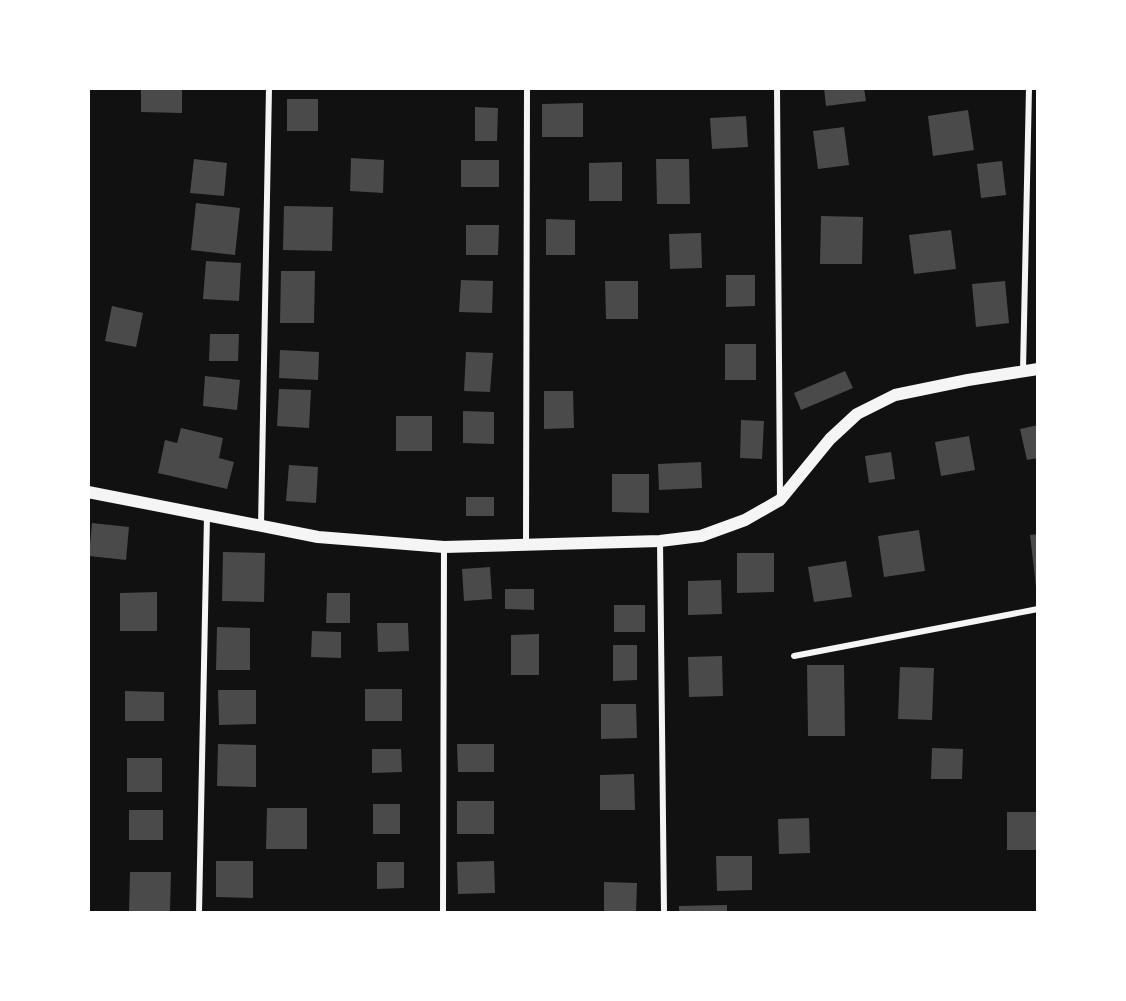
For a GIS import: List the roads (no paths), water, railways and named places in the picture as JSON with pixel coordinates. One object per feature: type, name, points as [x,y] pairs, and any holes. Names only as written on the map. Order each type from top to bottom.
[{"type":"main road","points":[[88,492],[318,537],[444,547],[660,541],[701,536],[745,520],[780,500],[830,439],[857,414],[895,395],[1038,369]]},
{"type":"street","points":[[261,527],[269,88]]},
{"type":"street","points":[[526,545],[527,88]]},
{"type":"street","points":[[777,88],[780,500]]},
{"type":"street","points":[[1023,370],[1029,88]]},
{"type":"street","points":[[199,912],[207,516]]},
{"type":"street","points":[[660,541],[664,912]]},
{"type":"street","points":[[442,912],[444,547]]},
{"type":"street","points":[[794,656],[1038,609]]}]
